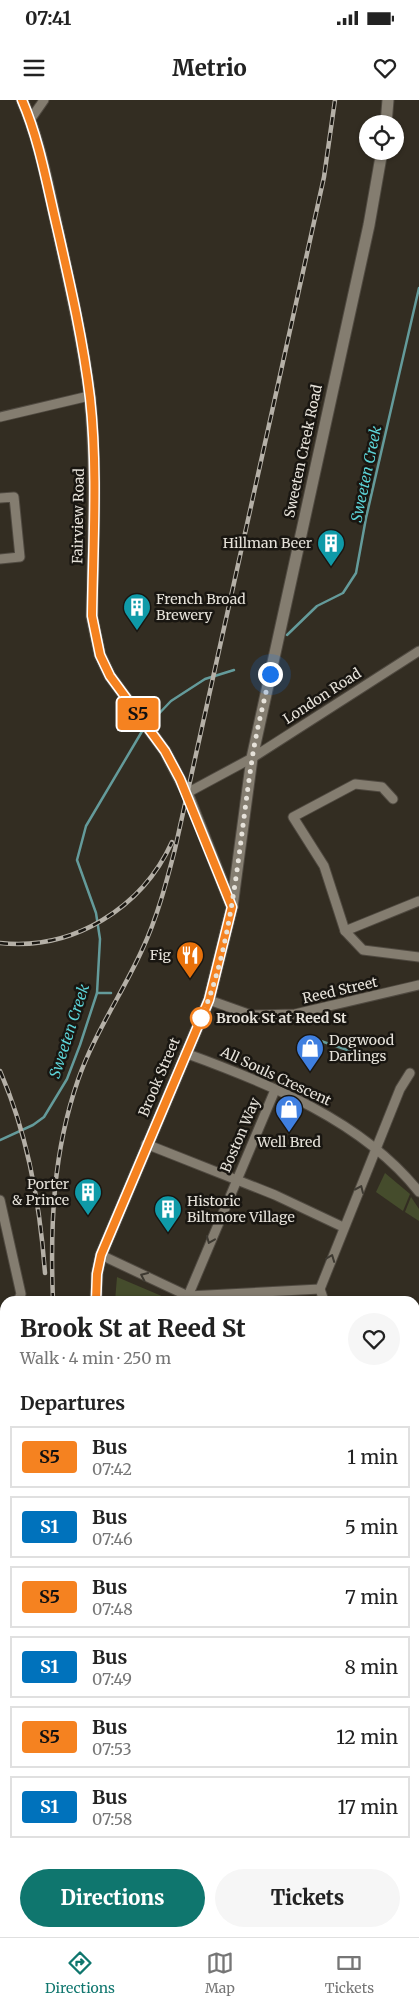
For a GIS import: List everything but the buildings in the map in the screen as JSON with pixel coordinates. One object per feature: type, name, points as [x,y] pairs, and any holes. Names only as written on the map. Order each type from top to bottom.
[{"type":"main road","name":"Fairview Road","points":[[22,100],[30,120],[78,321],[89,396],[95,497],[92,616],[100,655],[110,676],[165,751],[187,793],[232,907]]},
{"type":"main road","points":[[387,115],[388,100]]},
{"type":"main road","name":"Sweeten Creek Road","points":[[232,907],[252,758],[369,226],[380,160]]},
{"type":"main road","name":"Brook Street","points":[[96,1296],[97,1274],[101,1255],[146,1144],[209,1000],[232,907]]},
{"type":"street","points":[[30,120],[44,100]]},
{"type":"street","points":[[0,417],[89,396]]},
{"type":"street","points":[[0,498],[14,498],[20,557],[0,559]]},
{"type":"street","name":"London Road","points":[[187,793],[252,758],[419,650]]},
{"type":"street","points":[[393,800],[382,787],[354,784],[292,817],[324,866],[345,931],[363,950],[419,957]]},
{"type":"street","points":[[345,931],[419,901]]},
{"type":"street","name":"Reed Street","points":[[209,1000],[251,1015],[295,1014],[419,985]]},
{"type":"street","name":"All Souls Crescent","points":[[186,1053],[320,1111],[404,1172],[419,1192]]},
{"type":"street","points":[[322,1296],[320,1289],[343,1227],[400,1089],[410,1073]]},
{"type":"street","name":"Boston Way","points":[[190,1296],[236,1179],[275,1090]]},
{"type":"street","points":[[146,1144],[236,1179],[343,1227]]},
{"type":"street","points":[[0,1200],[20,1296]]},
{"type":"street","points":[[101,1255],[183,1296]]},
{"type":"street","points":[[228,1296],[320,1289]]},
{"type":"green space","points":[[385,1173],[410,1194],[403,1211],[376,1192]]},
{"type":"green space","points":[[411,1197],[419,1209],[419,1221],[405,1212]]},
{"type":"green space","points":[[117,1277],[162,1296],[115,1296]]},
{"type":"waterway","name":"Sweeten Creek","points":[[287,635],[317,606],[343,593],[356,573],[366,518],[419,288]]},
{"type":"waterway","name":"Sweeten Creek","points":[[150,723],[171,701],[205,679],[234,670]]},
{"type":"waterway","name":"Sweeten Creek","points":[[0,1140],[33,1125],[44,1117],[67,1079],[80,1045],[97,993],[100,939],[96,913],[77,860],[86,826],[144,728]]},
{"type":"waterway","points":[[97,993],[111,993]]},
{"type":"waterway","points":[[315,1039],[362,1055]]},
{"type":"railway","points":[[53,1296],[53,1217],[58,1162],[63,1134],[78,1080],[100,1030],[147,938],[161,901],[172,862],[324,177],[335,100]]},
{"type":"railway","points":[[0,943],[27,944],[53,940],[79,932],[102,920],[124,905],[143,887],[159,866],[172,842]]},
{"type":"railway","points":[[0,1071],[18,1120],[31,1170],[40,1221],[45,1273]]},
{"type":"bus line","name":"S5","points":[[22,100],[30,120],[78,321],[89,396],[94,454],[95,497],[92,616],[95,637],[100,655],[110,676],[165,751],[187,793],[220,882],[232,907],[209,1000],[146,1144],[101,1255],[95,1296]]},
{"type":"place","name":"Hillman Beer","points":[[331,567]]},
{"type":"place","name":"French Broad Brewery","points":[[137,631]]},
{"type":"place","name":"Fig","points":[[190,979]]},
{"type":"place","name":"Brook St at Reed St","points":[[201,1018]]},
{"type":"place","name":"Dogwood Darlings","points":[[310,1072]]},
{"type":"place","name":"Well Bred","points":[[289,1133]]},
{"type":"place","name":"Porter & Prince","points":[[88,1216]]},
{"type":"place","name":"Historic Biltmore Village","points":[[168,1233]]},
{"type":"route","points":[[201,1018],[209,1000],[232,907],[252,758],[270,674]]}]
